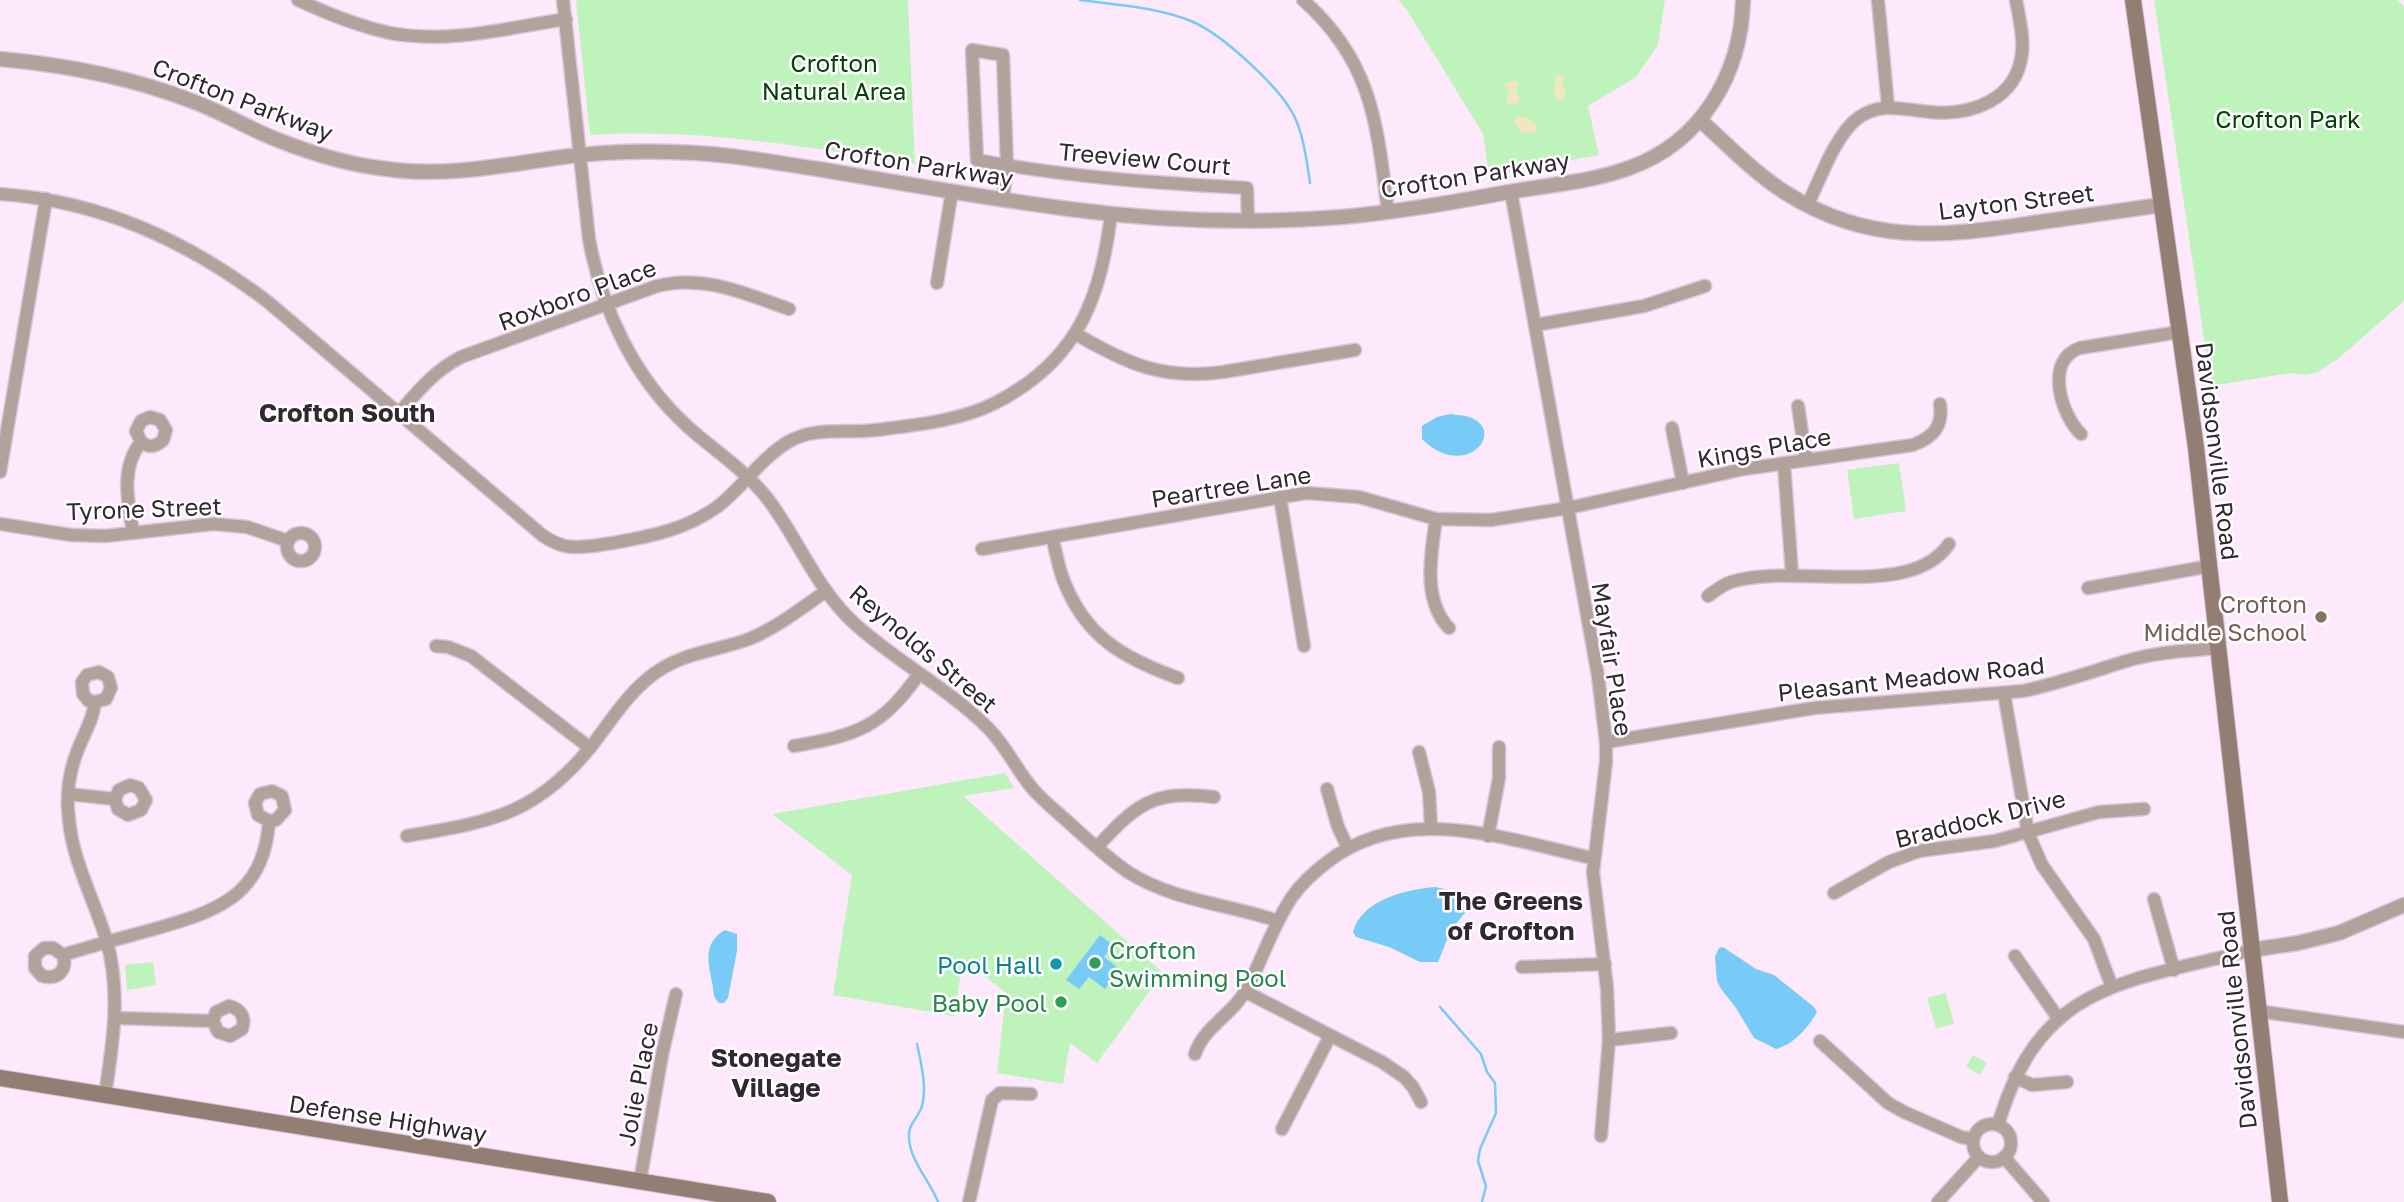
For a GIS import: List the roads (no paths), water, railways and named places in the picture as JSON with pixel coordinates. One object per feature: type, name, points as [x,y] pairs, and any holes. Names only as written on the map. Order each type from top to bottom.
[{"type":"main road","name":"Davidsonville Road","points":[[2133,0],[2210,566],[2239,824],[2250,950],[2280,1202]]},
{"type":"main road","name":"Defense Highway","points":[[0,1077],[768,1202]]},
{"type":"street","points":[[299,0],[359,25],[391,33],[425,36],[466,35],[566,19]]},
{"type":"street","name":"Reynolds Street","points":[[563,0],[589,239],[595,268],[606,305],[631,355],[665,404],[705,442],[748,477],[768,500],[826,591],[854,623],[989,729],[1034,790],[1097,848],[1126,871],[1167,892],[1278,921]]},
{"type":"street","points":[[1303,0],[1342,43],[1368,92],[1375,119],[1388,212]]},
{"type":"street","name":"Crofton Parkway","points":[[0,59],[73,67],[125,79],[194,102],[274,139],[313,153],[388,170],[452,172],[493,169],[581,155],[647,151],[700,153],[1111,214],[1248,221],[1343,217],[1388,212],[1599,177],[1646,162],[1700,120],[1720,90],[1737,53],[1743,0]]},
{"type":"street","points":[[1878,0],[1888,106]]},
{"type":"street","points":[[1807,206],[1841,137],[1867,113],[1888,106],[1952,113],[1985,106],[1999,96],[2012,82],[2022,54],[2016,0]]},
{"type":"street","points":[[1003,199],[1007,166],[1003,55],[972,50],[977,160],[1007,166]]},
{"type":"street","name":"Layton Street","points":[[1700,120],[1760,175],[1807,206],[1856,225],[1891,232],[1946,235],[2161,205]]},
{"type":"street","name":"Treeview Court","points":[[1007,166],[1096,178],[1247,188],[1248,221]]},
{"type":"street","points":[[937,282],[952,191]]},
{"type":"street","name":"Mayfair Place","points":[[1511,192],[1598,676],[1606,742],[1604,784],[1592,858],[1605,964],[1609,1040],[1601,1136]]},
{"type":"street","points":[[0,194],[46,199],[124,219],[157,233],[220,267],[268,302],[542,535],[564,546],[579,548],[648,537],[685,526],[719,505],[772,454],[802,436],[834,430],[872,430],[939,420],[994,404],[1039,374],[1076,334],[1098,287],[1111,214]]},
{"type":"street","points":[[0,472],[46,199]]},
{"type":"street","name":"Roxboro Place","points":[[399,413],[426,380],[449,364],[657,286],[690,281],[720,286],[789,309]]},
{"type":"street","points":[[1535,325],[1644,306],[1705,286]]},
{"type":"street","points":[[2081,434],[2065,411],[2059,372],[2066,355],[2080,348],[2179,332]]},
{"type":"street","points":[[1076,334],[1134,365],[1158,371],[1190,374],[1223,372],[1355,350]]},
{"type":"street","name":"Kings Place","points":[[1567,508],[1723,473],[1913,445],[1925,440],[1937,430],[1941,415],[1940,404]]},
{"type":"street","points":[[1798,406],[1806,460]]},
{"type":"street","points":[[1672,428],[1683,483]]},
{"type":"street","points":[[133,532],[128,500],[128,470],[130,458],[141,442]]},
{"type":"street","points":[[1784,464],[1792,574]]},
{"type":"street","name":"Peartree Lane","points":[[982,549],[1306,493],[1342,494],[1436,519],[1491,520],[1567,508]]},
{"type":"street","points":[[1280,497],[1304,646]]},
{"type":"street","points":[[1436,519],[1431,561],[1433,594],[1440,618],[1449,628]]},
{"type":"street","name":"Tyrone Street","points":[[0,524],[71,535],[105,536],[197,524],[221,524],[264,531],[288,541]]},
{"type":"street","points":[[1052,537],[1062,578],[1080,613],[1095,631],[1128,658],[1178,678]]},
{"type":"street","points":[[1708,596],[1732,582],[1792,574],[1888,576],[1926,565],[1941,556],[1949,544]]},
{"type":"street","points":[[2088,588],[2210,566]]},
{"type":"street","points":[[407,836],[471,825],[511,813],[545,793],[567,775],[632,692],[655,672],[693,653],[716,649],[752,637],[787,619],[826,591]]},
{"type":"street","points":[[436,646],[471,656],[590,748]]},
{"type":"street","name":"Pleasant Meadow Road","points":[[1606,742],[1814,708],[2004,693],[2045,687],[2160,653],[2219,648]]},
{"type":"street","points":[[794,746],[840,738],[876,721],[896,704],[919,674]]},
{"type":"street","points":[[2004,693],[2028,833],[2042,865],[2094,939],[2112,987]]},
{"type":"street","points":[[95,702],[92,719],[76,753],[68,794],[68,818],[75,854],[107,942],[113,969],[116,1018],[105,1095]]},
{"type":"street","points":[[1488,836],[1499,778],[1499,747]]},
{"type":"street","points":[[1419,752],[1429,792],[1431,827]]},
{"type":"street","points":[[1327,789],[1338,827],[1348,848]]},
{"type":"street","points":[[68,794],[115,799]]},
{"type":"street","points":[[1097,848],[1124,818],[1153,800],[1178,794],[1214,797]]},
{"type":"street","name":"Braddock Drive","points":[[1834,893],[1889,862],[1919,851],[1995,841],[2099,811],[2144,809]]},
{"type":"street","points":[[63,955],[193,918],[229,900],[249,881],[258,866],[265,850],[269,821]]},
{"type":"street","points":[[1195,1054],[1205,1034],[1224,1019],[1246,992],[1278,921],[1293,896],[1311,876],[1348,848],[1387,833],[1431,827],[1592,858]]},
{"type":"street","points":[[2154,899],[2174,970]]},
{"type":"street","points":[[1998,1125],[2015,1077],[2037,1040],[2058,1018],[2084,1000],[2112,987],[2250,950],[2298,943],[2339,933],[2404,905]]},
{"type":"street","points":[[2015,956],[2058,1018]]},
{"type":"street","points":[[1522,967],[1605,964]]},
{"type":"street","points":[[1246,992],[1405,1077],[1421,1102]]},
{"type":"street","name":"Jolie Place","points":[[640,1181],[662,1055],[676,994]]},
{"type":"street","points":[[2258,1011],[2404,1032]]},
{"type":"street","points":[[116,1018],[213,1021]]},
{"type":"street","points":[[1609,1040],[1671,1033]]},
{"type":"street","points":[[1282,1129],[1330,1035]]},
{"type":"street","points":[[1820,1041],[1888,1103],[1961,1137],[1973,1139]]},
{"type":"street","points":[[2015,1077],[2032,1085],[2067,1082]]},
{"type":"street","points":[[969,1202],[992,1101],[1000,1093],[1031,1094]]},
{"type":"street","points":[[1998,1125],[2004,1128],[2011,1145],[2004,1157],[1993,1162],[1979,1157],[1973,1146],[1973,1139],[1980,1127],[1998,1125]]},
{"type":"street","points":[[1938,1202],[1979,1157]]},
{"type":"street","points":[[2004,1157],[2043,1202]]},
{"type":"water","points":[[1450,414],[1472,418],[1481,425],[1484,434],[1476,450],[1465,455],[1452,456],[1438,451],[1422,439],[1422,426],[1437,417]]},
{"type":"water","points":[[1435,887],[1469,894],[1473,898],[1468,909],[1451,930],[1438,962],[1420,962],[1389,947],[1356,937],[1353,932],[1365,912],[1375,904],[1412,890]]},
{"type":"water","points":[[725,930],[737,934],[737,951],[728,998],[724,1003],[719,1003],[714,993],[709,953],[713,941]]},
{"type":"water","name":"Crofton Swimming Pool","points":[[1100,935],[1113,945],[1104,957],[1120,969],[1105,989],[1089,977],[1079,989],[1066,980]]},
{"type":"water","points":[[1723,947],[1756,969],[1774,975],[1814,1007],[1817,1012],[1814,1018],[1794,1039],[1776,1049],[1754,1038],[1717,981],[1715,957],[1719,948]]},
{"type":"waterway","points":[[1080,0],[1136,7],[1178,16],[1219,38],[1265,78],[1289,107],[1301,135],[1310,183]]},
{"type":"waterway","points":[[1440,1007],[1481,1054],[1487,1072],[1495,1083],[1496,1113],[1480,1149],[1478,1161],[1486,1186],[1482,1202]]},
{"type":"waterway","points":[[917,1044],[924,1093],[921,1109],[909,1133],[910,1146],[938,1202]]},
{"type":"place","name":"Crofton Middle School","points":[[2321,617]]},
{"type":"place","name":"Crofton Swimming Pool","points":[[1095,963]]},
{"type":"place","name":"Pool Hall","points":[[1056,964]]},
{"type":"place","name":"Baby Pool","points":[[1061,1002]]},
{"type":"district","name":"Crofton South","points":[[347,412]]},
{"type":"district","name":"The Greens of Crofton","points":[[1511,915]]},
{"type":"district","name":"Stonegate Village","points":[[776,1072]]},
{"type":"park label","name":"Crofton Natural Area","points":[[834,76]]},
{"type":"park label","name":"Crofton Park","points":[[2288,118]]}]
